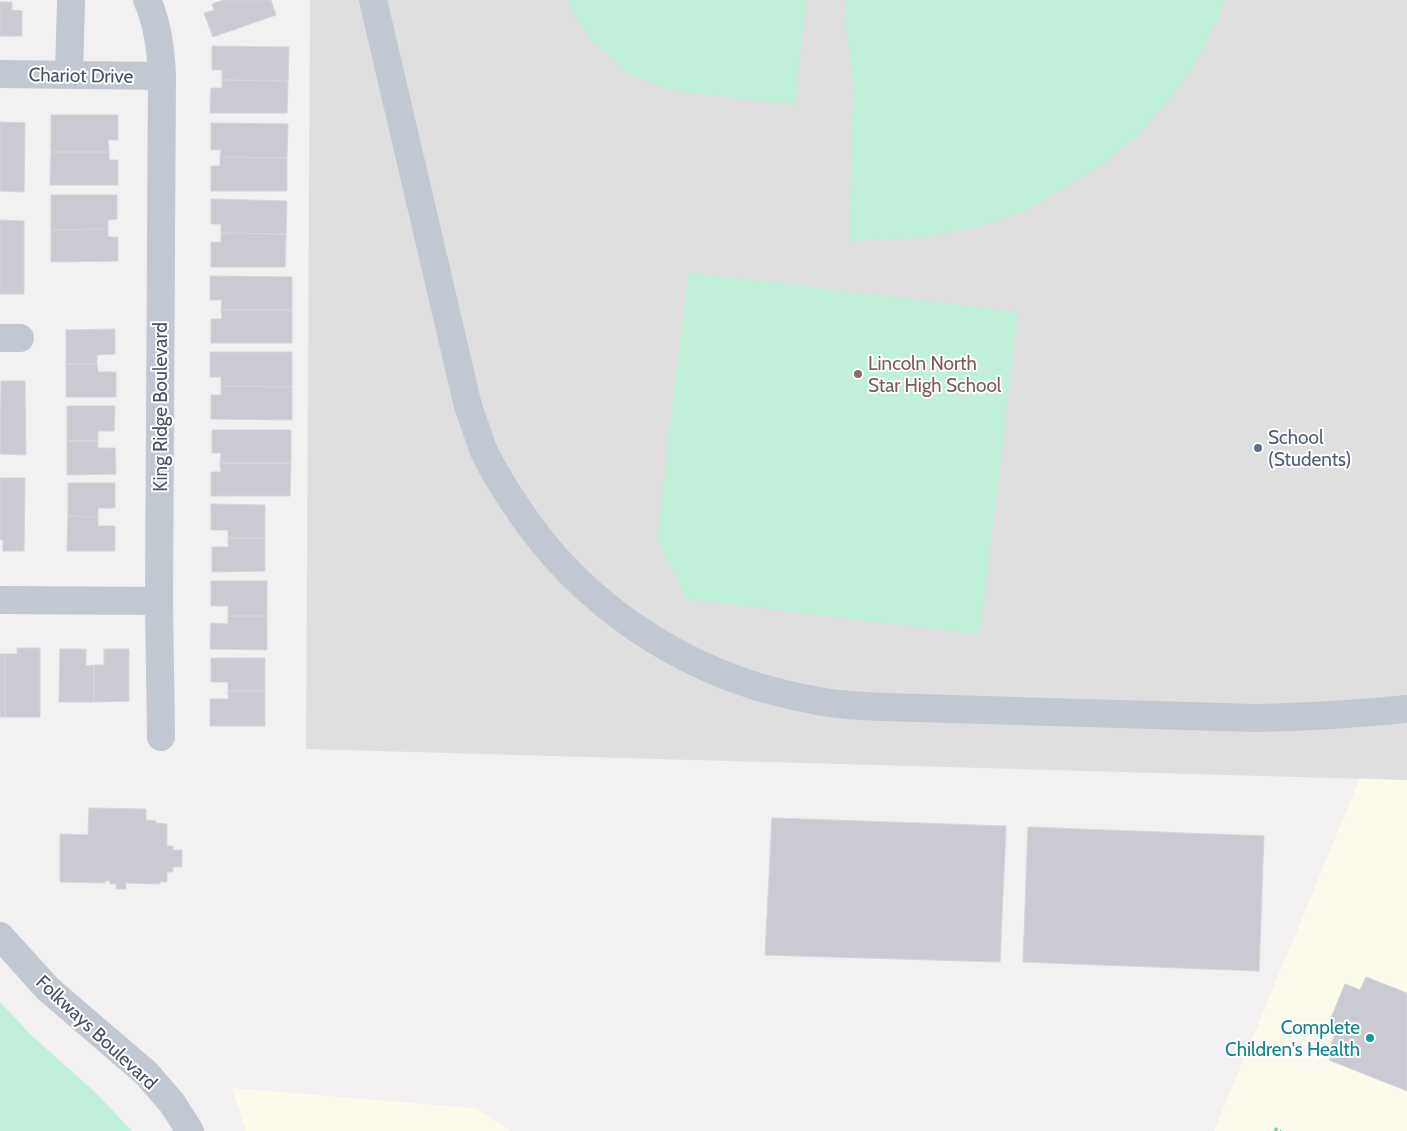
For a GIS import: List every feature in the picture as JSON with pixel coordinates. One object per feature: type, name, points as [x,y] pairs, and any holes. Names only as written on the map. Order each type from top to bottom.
[{"type":"street","points":[[69,75],[71,0]]},
{"type":"street","name":"King Ridge Boulevard","points":[[147,0],[160,41],[162,76],[159,601],[161,737]]},
{"type":"street","points":[[373,0],[468,406],[484,450],[502,483],[544,545],[593,595],[649,638],[676,654],[746,682],[780,693],[848,705],[1256,718],[1361,714],[1407,709]]},
{"type":"street","name":"Chariot Drive","points":[[0,74],[162,76]]},
{"type":"street","points":[[0,600],[159,601]]},
{"type":"street","name":"Folkways Boulevard","points":[[0,936],[48,989],[146,1073],[172,1103],[190,1131]]},
{"type":"path","points":[[1276,1131],[1276,1129],[1281,1131]]},
{"type":"shaded area","name":"Lincoln North Star High School","points":[[310,0],[1407,0],[1407,780],[306,749]]},
{"type":"shaded area","points":[[1360,778],[1407,780],[1407,1131],[1214,1131]]},
{"type":"shaded area","points":[[232,1088],[475,1108],[511,1131],[246,1131]]},
{"type":"green space","points":[[567,0],[806,0],[795,105],[687,92],[666,88],[644,80],[626,71],[591,40],[576,19]]},
{"type":"green space","points":[[845,0],[1224,0],[1218,19],[1194,65],[1169,100],[1138,134],[1105,163],[1026,210],[979,226],[918,238],[849,241],[853,84],[846,27]]},
{"type":"green space","points":[[688,272],[1018,312],[980,634],[686,599],[657,536]]},
{"type":"green space","points":[[0,1002],[32,1036],[95,1092],[132,1131],[0,1131]]},
{"type":"building","points":[[223,0],[271,0],[276,15],[213,37],[204,13],[214,10],[212,4]]},
{"type":"building","points":[[0,2],[12,2],[12,10],[22,11],[22,36],[0,36]]},
{"type":"building","points":[[212,46],[289,47],[288,81],[222,80],[222,70],[212,70]]},
{"type":"building","points":[[222,80],[288,81],[287,113],[210,113],[211,88],[222,88]]},
{"type":"building","points":[[51,115],[118,115],[118,140],[108,140],[109,152],[51,152]]},
{"type":"building","points":[[0,122],[25,123],[24,192],[0,191]]},
{"type":"building","points":[[211,123],[288,124],[287,158],[220,157],[221,150],[211,150]]},
{"type":"building","points":[[51,152],[109,152],[109,160],[118,160],[118,185],[50,185]]},
{"type":"building","points":[[220,157],[287,158],[287,191],[211,191],[211,166],[220,166]]},
{"type":"building","points":[[51,195],[117,195],[117,219],[108,220],[108,229],[51,230]]},
{"type":"building","points":[[211,199],[287,201],[286,234],[221,233],[221,224],[211,224]]},
{"type":"building","points":[[0,220],[24,221],[24,294],[0,294]]},
{"type":"building","points":[[108,229],[108,237],[118,237],[118,261],[51,262],[51,230]]},
{"type":"building","points":[[221,233],[286,234],[285,267],[211,267],[211,242],[221,242]]},
{"type":"building","points":[[210,276],[292,277],[292,310],[221,310],[222,300],[210,300]]},
{"type":"building","points":[[221,310],[292,310],[292,343],[211,343],[211,319],[222,319]]},
{"type":"building","points":[[115,329],[115,354],[97,355],[97,364],[66,364],[66,330]]},
{"type":"building","points":[[210,352],[292,352],[292,387],[221,386],[221,377],[210,377]]},
{"type":"building","points":[[66,364],[97,364],[98,372],[116,372],[116,397],[66,397]]},
{"type":"building","points":[[1,381],[25,381],[26,455],[0,454]]},
{"type":"building","points":[[221,386],[292,387],[292,420],[211,419],[211,395],[221,395]]},
{"type":"building","points":[[67,406],[115,406],[114,431],[98,431],[98,441],[67,441]]},
{"type":"building","points":[[212,430],[291,430],[291,463],[220,463],[221,453],[212,453]]},
{"type":"building","points":[[67,441],[98,441],[98,448],[115,448],[116,474],[67,475]]},
{"type":"building","points":[[220,463],[291,463],[290,496],[211,496],[211,472],[221,472]]},
{"type":"building","points":[[0,478],[25,478],[24,551],[3,551],[3,540],[0,540]]},
{"type":"building","points":[[68,483],[115,483],[115,508],[98,508],[98,517],[68,516]]},
{"type":"building","points":[[211,504],[265,505],[265,538],[228,538],[228,530],[211,530]]},
{"type":"building","points":[[68,516],[98,517],[98,526],[115,526],[115,551],[67,551]]},
{"type":"building","points":[[228,538],[265,538],[265,571],[212,572],[212,547],[228,547]]},
{"type":"building","points":[[211,581],[267,581],[267,616],[228,616],[228,606],[211,606]]},
{"type":"building","points":[[228,616],[267,616],[267,650],[210,649],[211,623],[228,624]]},
{"type":"building","points":[[17,648],[40,648],[40,717],[5,717],[5,654],[17,654]]},
{"type":"building","points":[[60,649],[86,649],[86,666],[94,665],[94,702],[59,702]]},
{"type":"building","points":[[104,649],[129,649],[129,701],[94,702],[94,665],[104,665]]},
{"type":"building","points":[[0,654],[5,654],[5,717],[0,717]]},
{"type":"building","points":[[211,658],[265,658],[265,691],[228,691],[228,682],[211,682]]},
{"type":"building","points":[[228,691],[265,691],[265,726],[210,726],[210,699],[228,699]]},
{"type":"building","points":[[89,808],[146,809],[146,820],[167,824],[167,846],[173,846],[173,850],[182,850],[182,867],[173,867],[173,872],[167,872],[167,882],[160,882],[160,884],[126,883],[126,889],[116,889],[116,884],[110,884],[110,881],[105,881],[105,883],[60,882],[60,834],[88,835]]},
{"type":"building","points":[[772,818],[1006,826],[1000,962],[765,955]]},
{"type":"building","points":[[1028,827],[1264,836],[1259,971],[1023,962]]},
{"type":"building","name":"Complete Children's Health","points":[[1366,977],[1407,993],[1407,1091],[1329,1060],[1334,1048],[1330,1047],[1337,1029],[1328,1025],[1345,984],[1360,990]]},
{"type":"place","name":"Lincoln North Star High School","points":[[858,374]]},
{"type":"place","name":"School (Students)","points":[[1258,448]]},
{"type":"place","name":"Complete Children's Health","points":[[1370,1038]]}]
